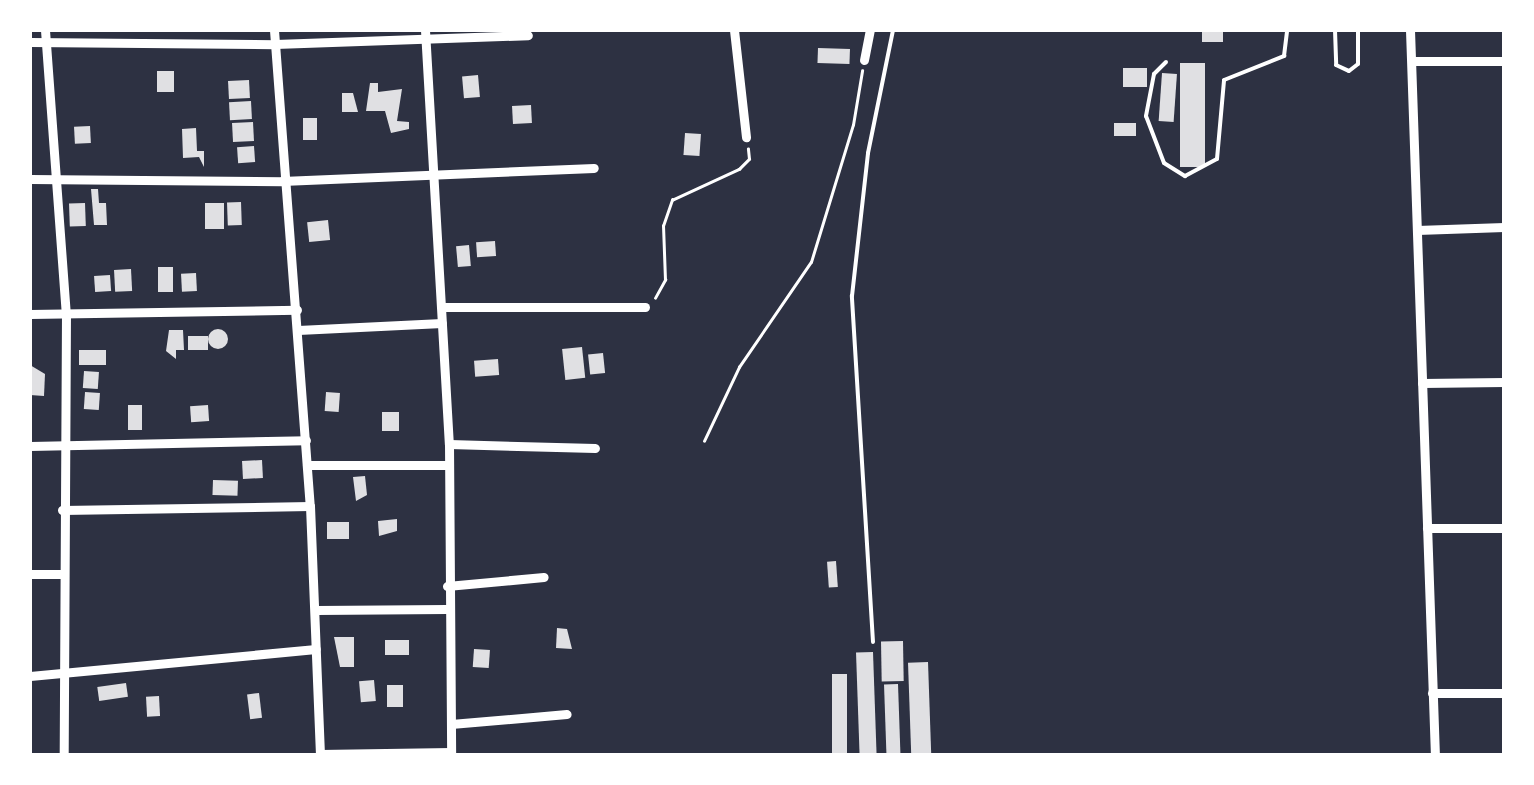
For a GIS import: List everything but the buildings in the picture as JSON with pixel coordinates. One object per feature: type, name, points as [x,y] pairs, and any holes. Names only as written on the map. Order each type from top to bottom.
[{"type":"street","points":[[274,30],[282,181],[297,310],[308,465],[320,755],[451,753],[447,609],[449,444],[425,35]]},
{"type":"street","points":[[734,30],[746,138]]},
{"type":"street","points":[[864,60],[870,30]]},
{"type":"street","points":[[1410,30],[1434,755]]},
{"type":"street","points":[[30,42],[45,36],[275,44],[425,35],[528,35]]},
{"type":"street","points":[[45,36],[52,178],[66,313],[61,574],[64,755]]},
{"type":"street","points":[[1412,61],[1504,61]]},
{"type":"street","points":[[30,180],[282,181],[594,168]]},
{"type":"street","points":[[1418,230],[1504,227]]},
{"type":"street","points":[[442,308],[644,307]]},
{"type":"street","points":[[30,314],[297,310]]},
{"type":"street","points":[[298,330],[442,323]]},
{"type":"street","points":[[1422,383],[1504,382]]},
{"type":"street","points":[[30,446],[306,440]]},
{"type":"street","points":[[449,444],[595,448]]},
{"type":"street","points":[[308,465],[449,465]]},
{"type":"street","points":[[62,510],[310,506]]},
{"type":"street","points":[[1427,528],[1504,528]]},
{"type":"street","points":[[30,574],[61,574]]},
{"type":"street","points":[[447,586],[544,578]]},
{"type":"street","points":[[316,610],[447,609]]},
{"type":"street","points":[[30,676],[316,650]]},
{"type":"street","points":[[1432,694],[1504,693]]},
{"type":"street","points":[[451,724],[567,714]]},
{"type":"lane","points":[[873,642],[852,296],[868,153],[892,30]]},
{"type":"lane","points":[[1166,62],[1154,74],[1146,116],[1164,163],[1185,176],[1217,159],[1224,80],[1284,56],[1287,30]]},
{"type":"lane","points":[[1335,30],[1336,66],[1349,71],[1359,57],[1358,30]]},
{"type":"path","points":[[704,441],[740,367],[811,262],[853,125],[864,60]]},
{"type":"path","points":[[644,307],[665,280],[663,226],[672,200],[739,169],[749,159],[746,138]]}]
